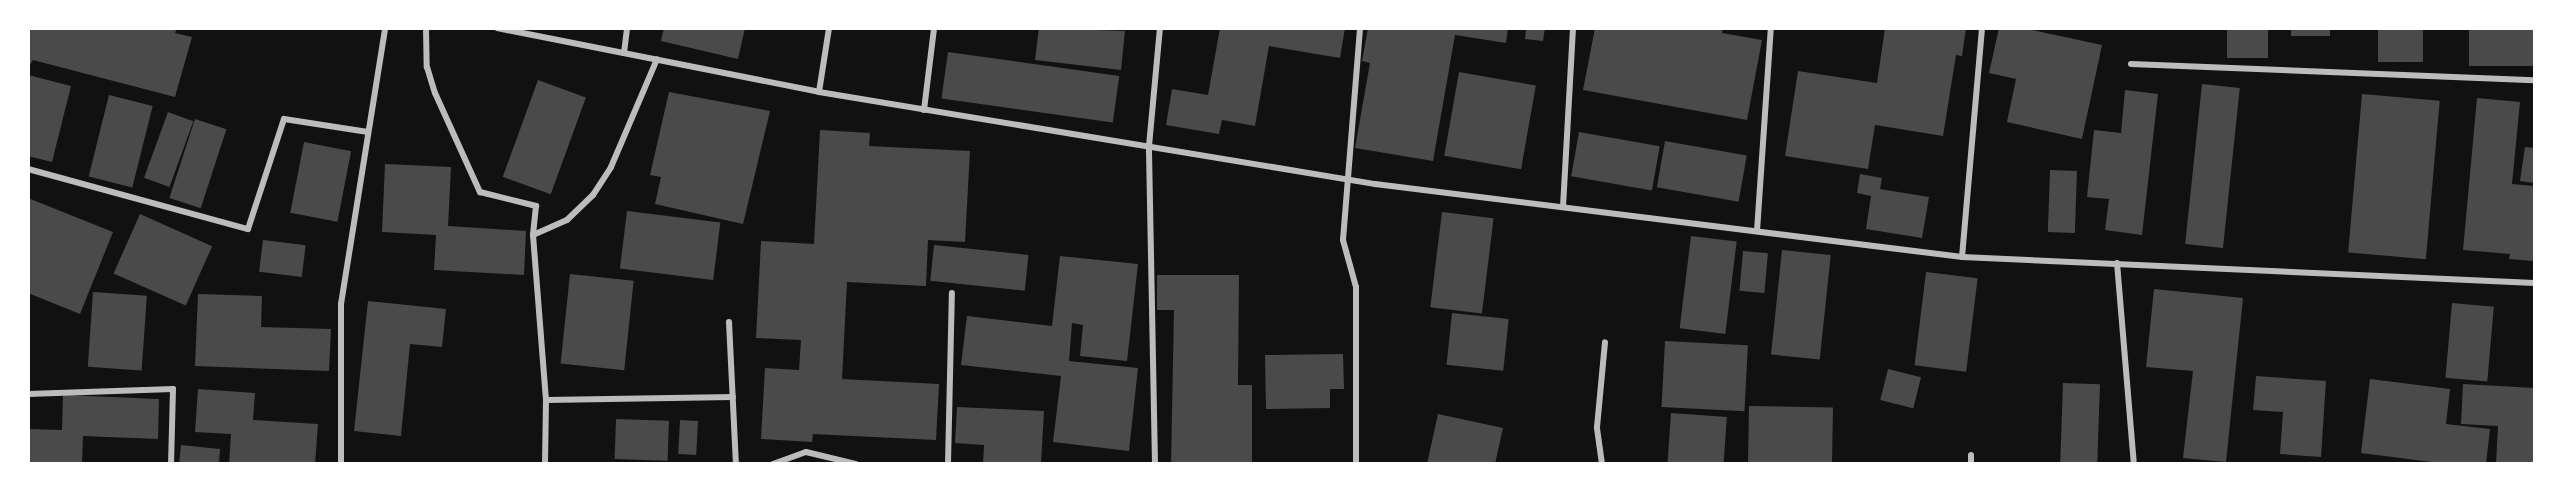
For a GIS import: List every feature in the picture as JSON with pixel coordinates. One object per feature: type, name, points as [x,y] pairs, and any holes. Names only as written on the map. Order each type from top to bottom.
[{"type":"street","points":[[341,464],[340,304],[385,28]]},
{"type":"street","points":[[426,28],[427,67],[435,93],[480,192],[536,206],[533,235],[546,400],[545,463]]},
{"type":"street","points":[[497,28],[819,92],[1346,179],[1962,257],[2535,283]]},
{"type":"street","points":[[624,53],[627,28]]},
{"type":"street","points":[[819,92],[829,28]]},
{"type":"street","points":[[924,110],[934,28]]},
{"type":"street","points":[[1155,464],[1149,146],[1160,28]]},
{"type":"street","points":[[1356,464],[1356,287],[1343,240],[1346,179],[1360,28]]},
{"type":"street","points":[[1563,207],[1573,28]]},
{"type":"street","points":[[1757,231],[1771,28]]},
{"type":"street","points":[[1962,257],[1982,28]]},
{"type":"street","points":[[533,235],[567,220],[593,195],[611,167],[657,59]]},
{"type":"street","points":[[2131,64],[2535,80]]},
{"type":"street","points":[[28,169],[248,229],[284,119],[368,132]]},
{"type":"street","points":[[2116,263],[2134,464]]},
{"type":"street","points":[[948,464],[952,293]]},
{"type":"street","points":[[729,322],[736,464]]},
{"type":"street","points":[[1602,464],[1597,428],[1605,342]]},
{"type":"street","points":[[28,394],[173,389],[171,464]]},
{"type":"street","points":[[546,400],[733,397]]},
{"type":"street","points":[[774,464],[806,452],[856,464]]},
{"type":"street","points":[[1971,455],[1971,464]]},
{"type":"building","points":[[28,28],[177,28],[175,33],[192,37],[175,97],[33,60],[28,68]]},
{"type":"building","points":[[664,28],[745,28],[738,59],[661,41]]},
{"type":"building","points":[[1039,28],[1125,31],[1121,70],[1035,60]]},
{"type":"building","points":[[1220,28],[1345,28],[1340,58],[1269,46],[1255,126],[1222,120],[1219,134],[1166,125],[1172,89],[1208,95]]},
{"type":"building","points":[[1368,28],[1508,28],[1506,43],[1455,35],[1433,161],[1355,148],[1370,63],[1362,61]]},
{"type":"building","points":[[1526,28],[1545,28],[1543,41],[1525,39]]},
{"type":"building","points":[[1595,28],[1723,28],[1722,33],[1762,40],[1747,120],[1583,90]]},
{"type":"building","points":[[1885,28],[1966,28],[1962,56],[1956,55],[1943,136],[1875,125],[1868,169],[1785,156],[1798,71],[1877,83]]},
{"type":"building","points":[[1999,28],[2023,28],[2102,45],[2082,139],[2007,122],[2016,79],[1989,73]]},
{"type":"building","points":[[2227,28],[2268,28],[2268,58],[2227,58]]},
{"type":"building","points":[[2291,28],[2330,28],[2330,36],[2291,36]]},
{"type":"building","points":[[2378,28],[2423,28],[2423,62],[2378,62]]},
{"type":"building","points":[[2469,28],[2534,28],[2534,66],[2469,66]]},
{"type":"building","points":[[948,52],[1119,76],[1113,123],[941,99]]},
{"type":"building","points":[[1459,72],[1536,86],[1521,169],[1444,156]]},
{"type":"building","points":[[28,75],[71,86],[52,162],[28,156]]},
{"type":"building","points":[[538,80],[586,97],[551,194],[503,177]]},
{"type":"building","points":[[2202,84],[2240,88],[2223,248],[2185,244]]},
{"type":"building","points":[[2125,90],[2158,94],[2142,235],[2105,230],[2109,199],[2087,197],[2094,130],[2121,133]]},
{"type":"building","points":[[669,92],[770,111],[743,224],[655,204],[661,177],[650,175]]},
{"type":"building","points":[[2362,94],[2440,101],[2426,259],[2348,252]]},
{"type":"building","points":[[109,95],[153,106],[132,187],[89,177]]},
{"type":"building","points":[[2477,98],[2520,102],[2512,184],[2534,186],[2534,261],[2509,259],[2510,254],[2463,250]]},
{"type":"building","points":[[168,112],[193,121],[169,187],[144,178]]},
{"type":"building","points":[[195,119],[226,129],[201,208],[169,198]]},
{"type":"building","points":[[820,130],[870,133],[869,146],[970,151],[965,242],[928,240],[926,286],[847,282],[842,379],[939,384],[936,440],[813,434],[812,442],[761,439],[765,368],[799,370],[801,340],[756,338],[761,241],[814,244]]},
{"type":"building","points":[[1579,132],[1660,146],[1652,191],[1571,176]]},
{"type":"building","points":[[1665,141],[1747,155],[1739,202],[1657,187]]},
{"type":"building","points":[[304,142],[351,151],[337,222],[290,213]]},
{"type":"building","points":[[2525,147],[2534,148],[2534,183],[2520,181]]},
{"type":"building","points":[[385,164],[451,167],[448,226],[526,231],[524,275],[434,270],[436,235],[382,232]]},
{"type":"building","points":[[2050,170],[2077,171],[2075,233],[2048,232]]},
{"type":"building","points":[[1860,174],[1882,178],[1880,189],[1929,197],[1922,238],[1866,229],[1871,196],[1857,193]]},
{"type":"building","points":[[28,198],[113,232],[80,314],[28,293]]},
{"type":"building","points":[[627,211],[720,222],[713,280],[620,269]]},
{"type":"building","points":[[1442,212],[1494,218],[1482,314],[1430,307]]},
{"type":"building","points":[[140,214],[212,246],[186,306],[114,273]]},
{"type":"building","points":[[1691,236],[1737,242],[1725,334],[1680,328]]},
{"type":"building","points":[[263,240],[306,245],[302,277],[259,272]]},
{"type":"building","points":[[934,245],[1028,255],[1025,291],[930,281]]},
{"type":"building","points":[[1782,250],[1831,255],[1820,360],[1771,354]]},
{"type":"building","points":[[1743,251],[1768,253],[1764,293],[1740,291]]},
{"type":"building","points":[[1060,256],[1138,264],[1127,361],[1080,356],[1083,325],[1072,323],[1069,361],[1138,368],[1129,451],[1053,442],[1061,376],[961,365],[967,316],[1052,326]]},
{"type":"building","points":[[1926,272],[1978,278],[1966,372],[1915,365]]},
{"type":"building","points":[[570,274],[634,281],[624,370],[561,364]]},
{"type":"building","points":[[1157,275],[1239,275],[1238,385],[1252,385],[1252,464],[1171,464],[1174,310],[1157,310]]},
{"type":"building","points":[[2154,289],[2243,298],[2226,462],[2183,458],[2193,371],[2146,367]]},
{"type":"building","points":[[93,292],[147,296],[142,371],[88,367]]},
{"type":"building","points":[[198,294],[262,296],[261,327],[331,329],[329,371],[195,366]]},
{"type":"building","points":[[368,301],[446,309],[442,347],[410,344],[401,436],[354,431]]},
{"type":"building","points":[[2452,303],[2494,307],[2487,381],[2445,378]]},
{"type":"building","points":[[1452,313],[1509,319],[1503,371],[1447,365]]},
{"type":"building","points":[[1665,341],[1748,345],[1744,411],[1662,407]]},
{"type":"building","points":[[1343,354],[1344,389],[1330,389],[1330,408],[1266,409],[1265,355]]},
{"type":"building","points":[[1888,369],[1921,377],[1913,408],[1880,400]]},
{"type":"building","points":[[2256,376],[2326,381],[2321,457],[2280,454],[2283,412],[2253,410]]},
{"type":"building","points":[[2370,379],[2450,389],[2446,424],[2490,429],[2486,464],[2447,464],[2361,453]]},
{"type":"building","points":[[2063,383],[2100,384],[2097,464],[2060,464]]},
{"type":"building","points":[[2463,384],[2534,388],[2534,464],[2496,464],[2498,426],[2461,424]]},
{"type":"building","points":[[198,389],[255,393],[253,420],[318,424],[315,464],[229,464],[231,434],[195,432]]},
{"type":"building","points":[[63,395],[159,399],[158,439],[83,436],[82,464],[28,464],[28,429],[62,430]]},
{"type":"building","points":[[1749,406],[1833,407],[1832,464],[1748,464]]},
{"type":"building","points":[[957,407],[1044,411],[1041,464],[983,464],[984,445],[955,443]]},
{"type":"building","points":[[1671,413],[1727,417],[1724,464],[1667,464]]},
{"type":"building","points":[[1438,414],[1503,428],[1495,464],[1427,464]]},
{"type":"building","points":[[616,419],[669,421],[668,461],[615,459]]},
{"type":"building","points":[[680,420],[698,421],[696,455],[678,454]]},
{"type":"building","points":[[181,445],[220,449],[219,464],[179,464]]}]
